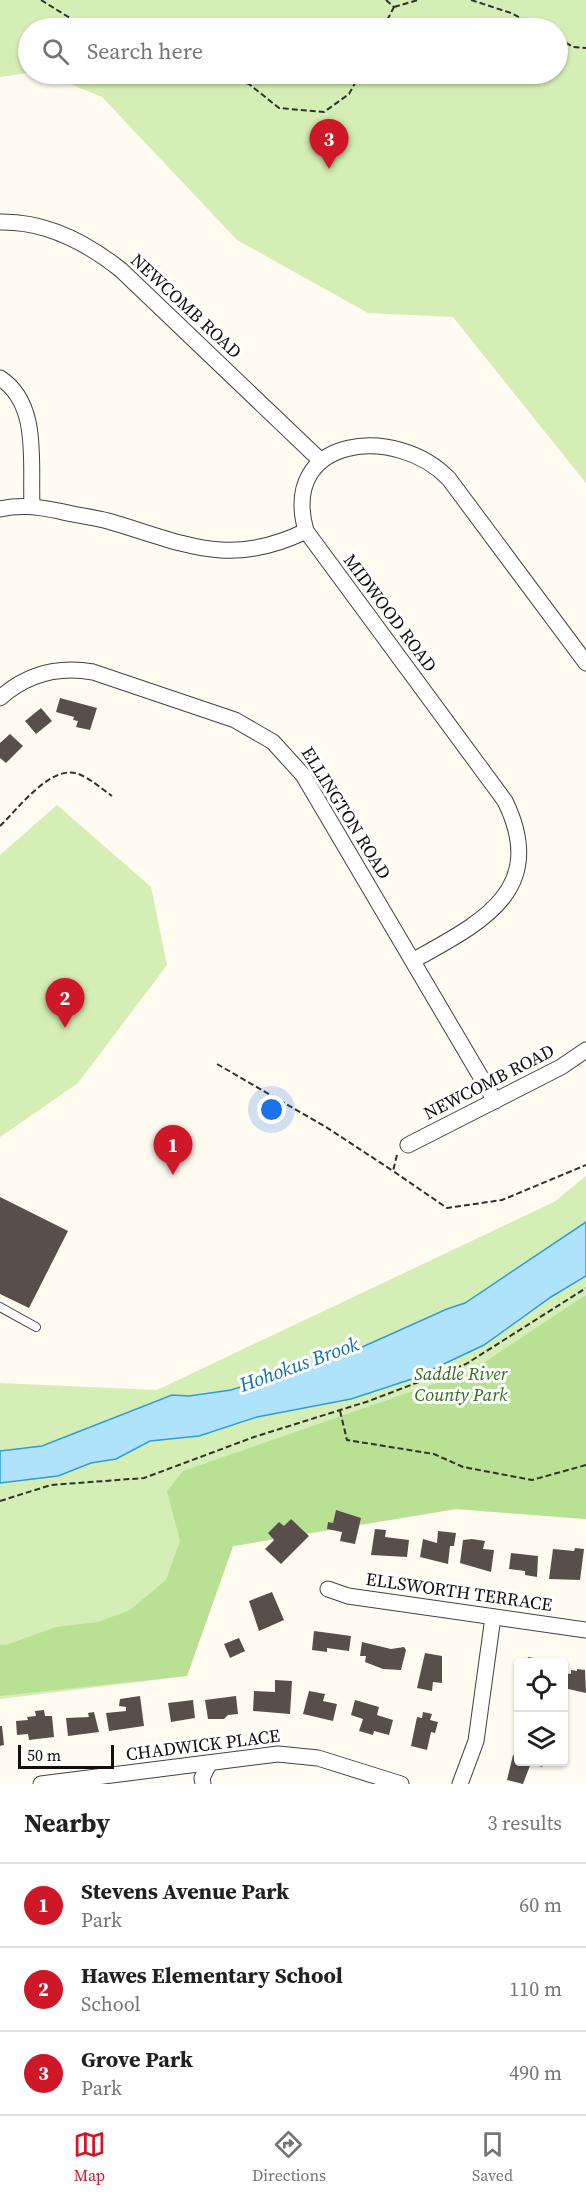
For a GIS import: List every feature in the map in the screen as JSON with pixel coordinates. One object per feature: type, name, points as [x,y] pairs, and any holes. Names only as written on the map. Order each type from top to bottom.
[{"type":"street","name":"NEWCOMB ROAD","points":[[0,222],[34,225],[58,232],[101,254],[121,270],[321,461]]},
{"type":"street","points":[[0,378],[15,390],[26,407],[32,505]]},
{"type":"street","points":[[0,509],[32,505],[86,515],[182,546],[206,550],[250,549],[271,545],[306,531],[301,504],[304,489],[309,476],[321,461],[342,449],[381,445],[400,449],[430,462],[449,479],[586,663]]},
{"type":"street","name":"MIDWOOD ROAD","points":[[306,531],[505,801],[517,833],[517,863],[513,879],[496,908],[474,926],[414,960]]},
{"type":"street","name":"ELLINGTON ROAD","points":[[0,698],[26,680],[44,673],[78,670],[93,672],[236,720],[254,729],[288,756],[303,775],[495,1101]]},
{"type":"street","name":"NEWCOMB ROAD","points":[[408,1145],[561,1067],[586,1050]]},
{"type":"street","name":"ELLSWORTH TERRACE","points":[[328,1589],[348,1596],[586,1630]]},
{"type":"street","points":[[460,1784],[476,1741],[494,1617]]},
{"type":"street","name":"CHADWICK PLACE","points":[[41,1784],[278,1754],[298,1754],[318,1758],[401,1784]]},
{"type":"street","points":[[203,1784],[202,1778],[209,1764]]},
{"type":"lane","points":[[0,1307],[36,1327]]},
{"type":"path","points":[[41,0],[70,18]]},
{"type":"path","points":[[386,0],[394,7]]},
{"type":"path","points":[[388,18],[394,7],[418,0]]},
{"type":"path","points":[[471,0],[521,18]]},
{"type":"path","points":[[568,44],[573,47],[586,48]]},
{"type":"path","points":[[249,84],[279,108],[324,112],[349,94],[354,84]]},
{"type":"path","points":[[0,826],[47,780],[65,771],[80,774],[112,796]]},
{"type":"path","points":[[217,1064],[326,1127],[447,1208],[502,1200],[586,1165]]},
{"type":"path","points":[[393,1171],[400,1145],[408,1145]]},
{"type":"path","points":[[0,1501],[51,1485],[144,1478],[254,1437],[340,1410],[466,1364],[586,1288]]},
{"type":"path","points":[[340,1410],[347,1440],[434,1454],[463,1467],[532,1480],[586,1465]]},
{"type":"green space","points":[[0,0],[586,0],[586,483],[453,317],[368,313],[237,240],[102,97],[70,84],[568,84],[568,18],[18,18],[18,74],[0,77]]},
{"type":"green space","points":[[57,805],[151,887],[167,965],[78,1083],[0,1137],[0,855]]},
{"type":"green space","name":"Saddle River County Park","points":[[586,1176],[586,1519],[456,1509],[233,1546],[187,1676],[0,1699],[0,1383],[157,1390],[554,1202]]},
{"type":"green space","points":[[586,1295],[586,1519],[456,1509],[233,1546],[187,1676],[0,1696],[0,1645],[6,1645],[56,1627],[98,1622],[130,1610],[166,1580],[180,1541],[167,1491],[183,1471],[471,1371]]},
{"type":"water","points":[[586,1222],[586,1276],[551,1297],[484,1345],[412,1379],[351,1399],[257,1417],[199,1436],[150,1441],[116,1459],[91,1463],[58,1476],[0,1483],[0,1451],[42,1446],[172,1395],[189,1396],[231,1390],[351,1352],[465,1303]]},
{"type":"building","points":[[60,698],[97,708],[90,730],[76,727],[78,721],[73,720],[74,717],[56,712]]},
{"type":"building","points":[[41,708],[52,721],[36,734],[25,721]]},
{"type":"building","points":[[10,734],[23,746],[6,763],[0,758],[0,743]]},
{"type":"building","points":[[0,1197],[68,1231],[29,1308],[0,1294]]},
{"type":"building","points":[[336,1510],[361,1518],[355,1544],[340,1541],[342,1532],[327,1529],[328,1522],[333,1523]]},
{"type":"building","points":[[291,1519],[309,1536],[281,1564],[265,1549],[274,1540],[268,1533],[279,1522],[284,1526]]},
{"type":"building","points":[[375,1529],[386,1530],[385,1537],[409,1540],[407,1557],[371,1555]]},
{"type":"building","points":[[438,1531],[456,1533],[454,1546],[450,1546],[448,1564],[420,1557],[423,1539],[437,1543]]},
{"type":"building","points":[[463,1540],[485,1541],[483,1549],[494,1550],[491,1572],[460,1563]]},
{"type":"building","points":[[575,1548],[584,1549],[580,1580],[549,1579],[553,1549],[574,1551]]},
{"type":"building","points":[[511,1553],[538,1556],[537,1577],[525,1575],[525,1571],[509,1569]]},
{"type":"building","points":[[272,1592],[284,1620],[259,1631],[249,1601]]},
{"type":"building","points":[[314,1631],[351,1636],[349,1651],[327,1648],[327,1652],[312,1650]]},
{"type":"building","points":[[239,1638],[245,1651],[230,1658],[224,1644]]},
{"type":"building","points":[[362,1642],[391,1649],[404,1647],[406,1650],[401,1670],[383,1669],[365,1662],[366,1656],[360,1656]]},
{"type":"building","points":[[425,1653],[442,1656],[442,1683],[433,1682],[432,1691],[417,1688]]},
{"type":"building","points":[[577,1669],[585,1670],[586,1693],[568,1689],[568,1674],[571,1674],[571,1670],[577,1671]]},
{"type":"building","points":[[275,1680],[292,1681],[290,1714],[253,1711],[254,1691],[275,1692]]},
{"type":"building","points":[[309,1691],[325,1694],[323,1701],[337,1704],[333,1721],[303,1714]]},
{"type":"building","points":[[140,1696],[144,1726],[109,1731],[106,1713],[126,1711],[126,1707],[119,1706],[120,1699]]},
{"type":"building","points":[[236,1696],[238,1714],[228,1715],[224,1719],[208,1719],[205,1700]]},
{"type":"building","points":[[193,1700],[195,1718],[171,1722],[168,1703]]},
{"type":"building","points":[[355,1700],[379,1707],[377,1715],[393,1720],[389,1735],[374,1731],[373,1735],[359,1731],[363,1719],[351,1715]]},
{"type":"building","points":[[44,1710],[45,1716],[52,1716],[54,1737],[29,1740],[28,1734],[17,1735],[16,1721],[28,1720],[27,1717],[36,1716],[35,1711]]},
{"type":"building","points":[[94,1712],[99,1732],[68,1736],[66,1718],[89,1717],[88,1713]]},
{"type":"building","points":[[423,1712],[432,1714],[430,1720],[438,1722],[435,1733],[431,1732],[427,1750],[411,1746],[417,1717],[422,1718]]},
{"type":"building","points":[[0,1726],[2,1726],[4,1745],[0,1746]]},
{"type":"building","points":[[513,1755],[514,1766],[530,1766],[523,1784],[507,1780]]},
{"type":"place","name":"Grove Park","points":[[329,169]]},
{"type":"place","name":"Hawes Elementary School","points":[[65,1028]]},
{"type":"place","name":"Stevens Avenue Park","points":[[173,1175]]},
{"type":"water label","name":"Hohokus Brook","points":[[299,1364]]}]
